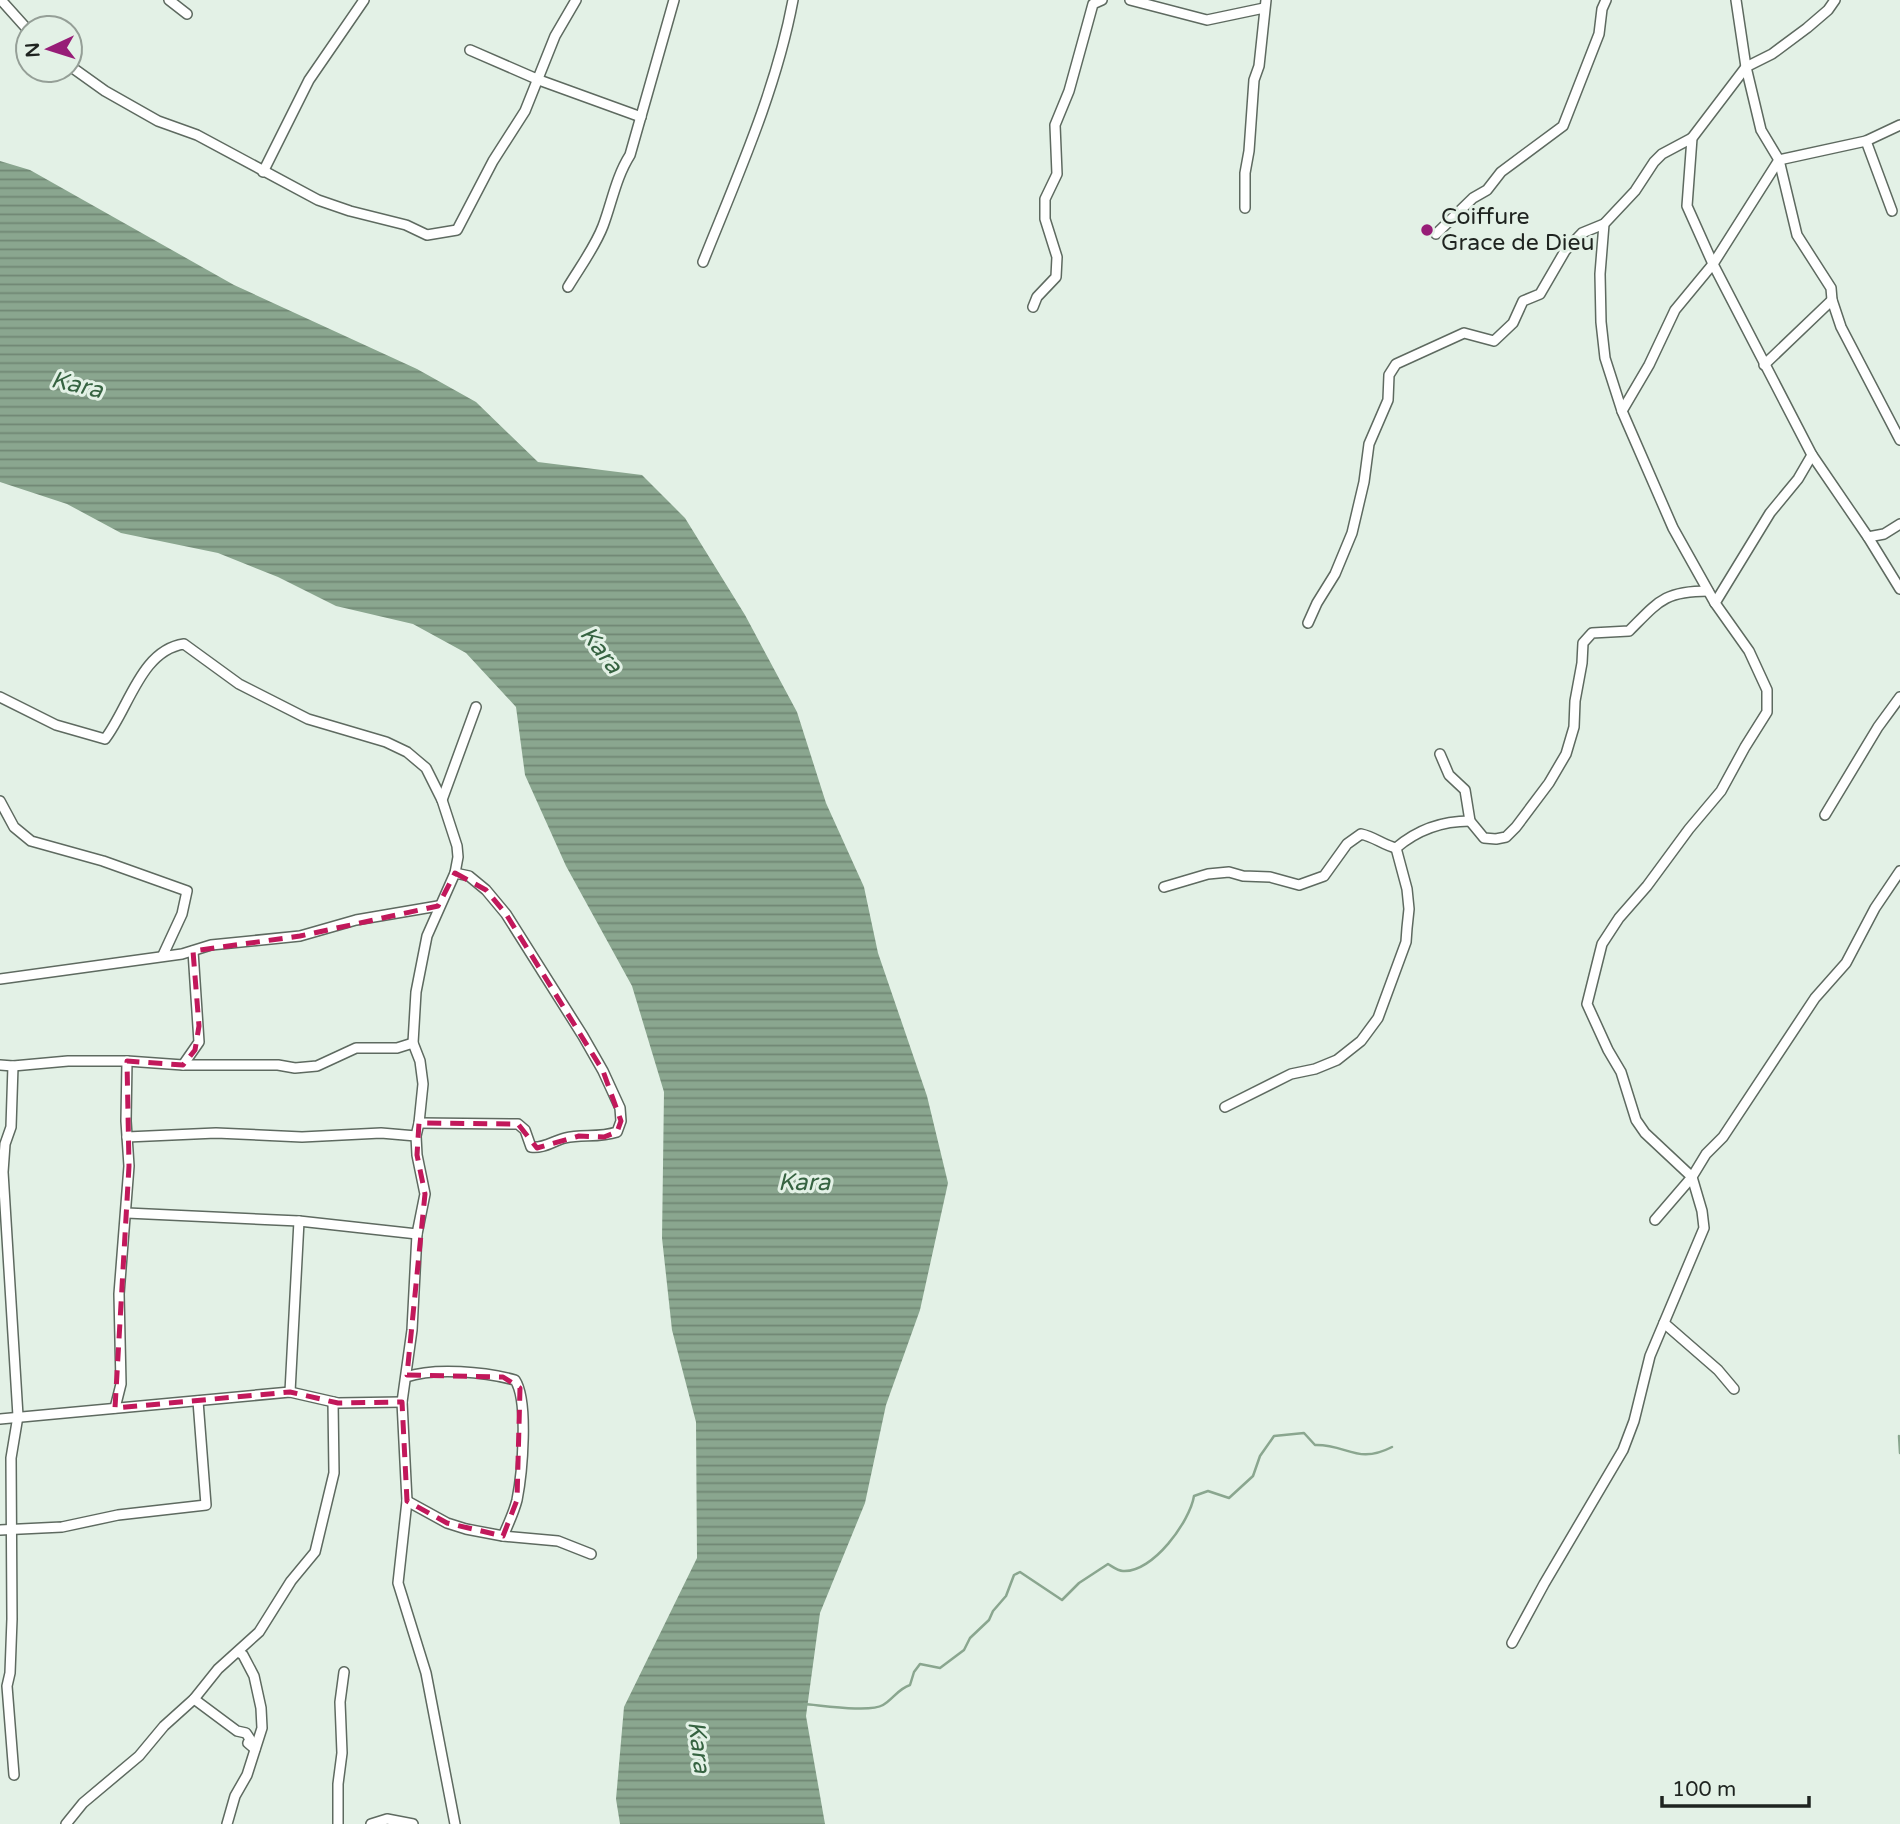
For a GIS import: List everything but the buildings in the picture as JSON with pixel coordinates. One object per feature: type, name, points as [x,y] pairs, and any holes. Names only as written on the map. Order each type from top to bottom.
[{"type":"street","points":[[1,0],[14,14]]},
{"type":"street","points":[[169,0],[187,13]]},
{"type":"street","points":[[263,172],[309,80],[364,0]]},
{"type":"street","points":[[84,76],[148,115],[197,135],[318,200],[406,225],[427,235],[457,230],[493,161],[525,111],[555,36],[576,0]]},
{"type":"street","points":[[568,287],[602,229],[620,172],[630,155],[674,0]]},
{"type":"street","points":[[703,262],[761,116],[787,30],[793,0]]},
{"type":"street","points":[[1033,307],[1037,298],[1056,277],[1057,257],[1045,219],[1045,199],[1057,174],[1055,125],[1069,90],[1093,4],[1102,0]]},
{"type":"street","points":[[1130,0],[1206,20],[1265,4],[1259,66],[1254,80],[1245,173],[1245,208]]},
{"type":"street","points":[[1436,234],[1473,198],[1488,190],[1502,172],[1563,126],[1599,34],[1601,9],[1606,0]]},
{"type":"street","points":[[1736,0],[1746,67],[1761,130],[1779,160],[1797,235],[1831,288],[1832,300],[1842,327],[1900,440]]},
{"type":"street","points":[[1308,623],[1335,574],[1352,533],[1364,482],[1369,444],[1388,401],[1389,375],[1396,364],[1464,333],[1494,341],[1513,323],[1523,301],[1540,294],[1564,251],[1582,233],[1604,224],[1662,154],[1692,138],[1746,67],[1772,54],[1807,28],[1828,10],[1835,0]]},
{"type":"street","points":[[470,50],[539,80],[641,117]]},
{"type":"street","points":[[1622,411],[1649,365],[1675,310],[1713,264],[1779,160],[1866,141],[1900,125]]},
{"type":"street","points":[[1692,138],[1687,206],[1713,264],[1812,455],[1900,589]]},
{"type":"street","points":[[1866,141],[1892,211]]},
{"type":"street","points":[[1512,1643],[1623,1450],[1650,1356],[1704,1228],[1692,1177],[1645,1133],[1636,1120],[1621,1072],[1587,1004],[1602,944],[1619,918],[1721,791],[1768,712],[1767,690],[1749,651],[1715,603],[1673,528],[1622,411],[1605,358],[1601,322],[1600,274],[1604,224]]},
{"type":"street","points":[[1764,365],[1832,300]]},
{"type":"street","points":[[1715,603],[1770,513],[1798,478],[1812,455]]},
{"type":"street","points":[[1868,537],[1884,534],[1900,524]]},
{"type":"street","points":[[1440,754],[1449,775],[1465,790],[1471,821],[1484,838],[1506,837],[1549,783],[1566,754],[1574,727],[1583,643],[1592,633],[1629,631],[1655,605],[1672,594],[1708,591]]},
{"type":"street","points":[[0,696],[56,725],[105,738],[150,662],[164,649],[184,644],[239,684],[308,719],[386,742],[407,752],[426,768],[442,800],[458,857],[455,873],[438,906],[427,936],[416,992],[413,1043],[420,1061],[423,1084],[416,1155],[425,1194],[418,1234],[412,1330],[402,1402],[407,1501],[398,1583],[426,1672],[454,1824]]},
{"type":"street","points":[[1825,815],[1878,726],[1900,697]]},
{"type":"street","points":[[442,800],[476,707]]},
{"type":"street","points":[[0,801],[14,827],[31,841],[115,865],[187,891],[182,914],[163,956]]},
{"type":"street","points":[[1164,887],[1208,874],[1229,872],[1243,876],[1270,877],[1299,885],[1324,876],[1347,844],[1361,834],[1374,836],[1385,846],[1396,848],[1428,828],[1452,821],[1471,821]]},
{"type":"street","points":[[1225,1107],[1291,1074],[1315,1069],[1337,1060],[1361,1041],[1378,1018],[1406,942],[1409,909],[1407,889],[1396,848]]},
{"type":"street","points":[[1656,1220],[1692,1177],[1706,1154],[1723,1137],[1815,998],[1846,963],[1875,908],[1900,871]]},
{"type":"street","points":[[419,1123],[518,1124],[525,1130],[531,1147],[537,1148],[570,1137],[604,1137],[617,1132],[621,1121],[620,1108],[603,1071],[506,914],[486,890],[469,876],[455,873]]},
{"type":"street","points":[[0,979],[183,954],[211,945],[300,936],[356,920],[438,906]]},
{"type":"street","points":[[183,1065],[199,1042],[193,951]]},
{"type":"street","points":[[0,1065],[127,1061],[183,1065],[278,1065],[295,1069],[317,1066],[356,1048],[397,1048],[413,1043]]},
{"type":"street","points":[[115,1408],[121,1384],[119,1294],[129,1166],[127,1061]]},
{"type":"street","points":[[13,1066],[11,1127],[1,1171],[18,1416],[11,1458],[13,1504],[5,1530],[12,1619],[7,1686],[14,1774]]},
{"type":"street","points":[[127,1138],[216,1133],[302,1137],[382,1133],[416,1136]]},
{"type":"street","points":[[127,1213],[299,1221],[418,1234]]},
{"type":"street","points":[[290,1392],[299,1221]]},
{"type":"street","points":[[1664,1323],[1717,1370],[1734,1390]]},
{"type":"street","points":[[406,1377],[430,1371],[503,1377],[515,1380],[520,1388],[523,1408],[518,1489],[503,1536]]},
{"type":"street","points":[[0,1419],[290,1392],[333,1402],[402,1402]]},
{"type":"street","points":[[5,1530],[62,1527],[118,1514],[206,1504],[198,1401]]},
{"type":"street","points":[[66,1824],[78,1809],[139,1756],[219,1669],[259,1632],[291,1581],[315,1552],[334,1473],[333,1402]]},
{"type":"street","points":[[407,1501],[447,1523],[503,1536],[558,1541],[591,1554]]},
{"type":"street","points":[[227,1824],[262,1728],[261,1707],[254,1676],[243,1654],[238,1652]]},
{"type":"street","points":[[338,1824],[338,1784],[342,1753],[340,1702],[344,1672]]},
{"type":"street","points":[[194,1699],[237,1731],[246,1733],[250,1739],[248,1743],[256,1749]]},
{"type":"street","points":[[371,1824],[387,1819],[413,1824]]},
{"type":"highlighted area","points":[[455,873],[486,890],[506,914],[603,1071],[621,1121],[617,1132],[604,1137],[579,1136],[537,1148],[518,1124],[419,1123],[417,1155],[425,1194],[407,1375],[503,1377],[520,1388],[517,1500],[503,1536],[447,1523],[407,1501],[402,1402],[338,1403],[290,1392],[115,1408],[129,1166],[127,1061],[183,1065],[195,1050],[199,1026],[193,951],[300,936],[438,906]]},
{"type":"water","name":"Kara","points":[[0,161],[30,170],[234,285],[417,369],[476,402],[538,462],[642,475],[685,518],[745,615],[797,712],[826,803],[864,887],[878,953],[927,1096],[948,1183],[920,1310],[886,1405],[865,1503],[820,1613],[806,1716],[825,1824],[620,1824],[616,1799],[624,1707],[697,1558],[696,1422],[672,1330],[662,1238],[664,1092],[632,986],[566,866],[525,775],[516,707],[466,653],[413,624],[336,606],[278,577],[218,553],[121,533],[67,504],[0,482]]},
{"type":"waterway","points":[[804,1704],[857,1708],[883,1705],[910,1685],[920,1664],[940,1668],[964,1650],[970,1638],[989,1620],[1006,1596],[1014,1575],[1020,1572],[1062,1600],[1079,1583],[1108,1564],[1123,1571],[1146,1564],[1158,1555],[1178,1531],[1194,1496],[1208,1491],[1229,1498],[1253,1476],[1260,1456],[1274,1436],[1304,1433],[1315,1445],[1361,1454],[1380,1452],[1392,1447]]},
{"type":"waterway","points":[[1899,1436],[1900,1453]]},
{"type":"place","name":"Coiffure Grace de Dieu","points":[[1427,230]]}]
